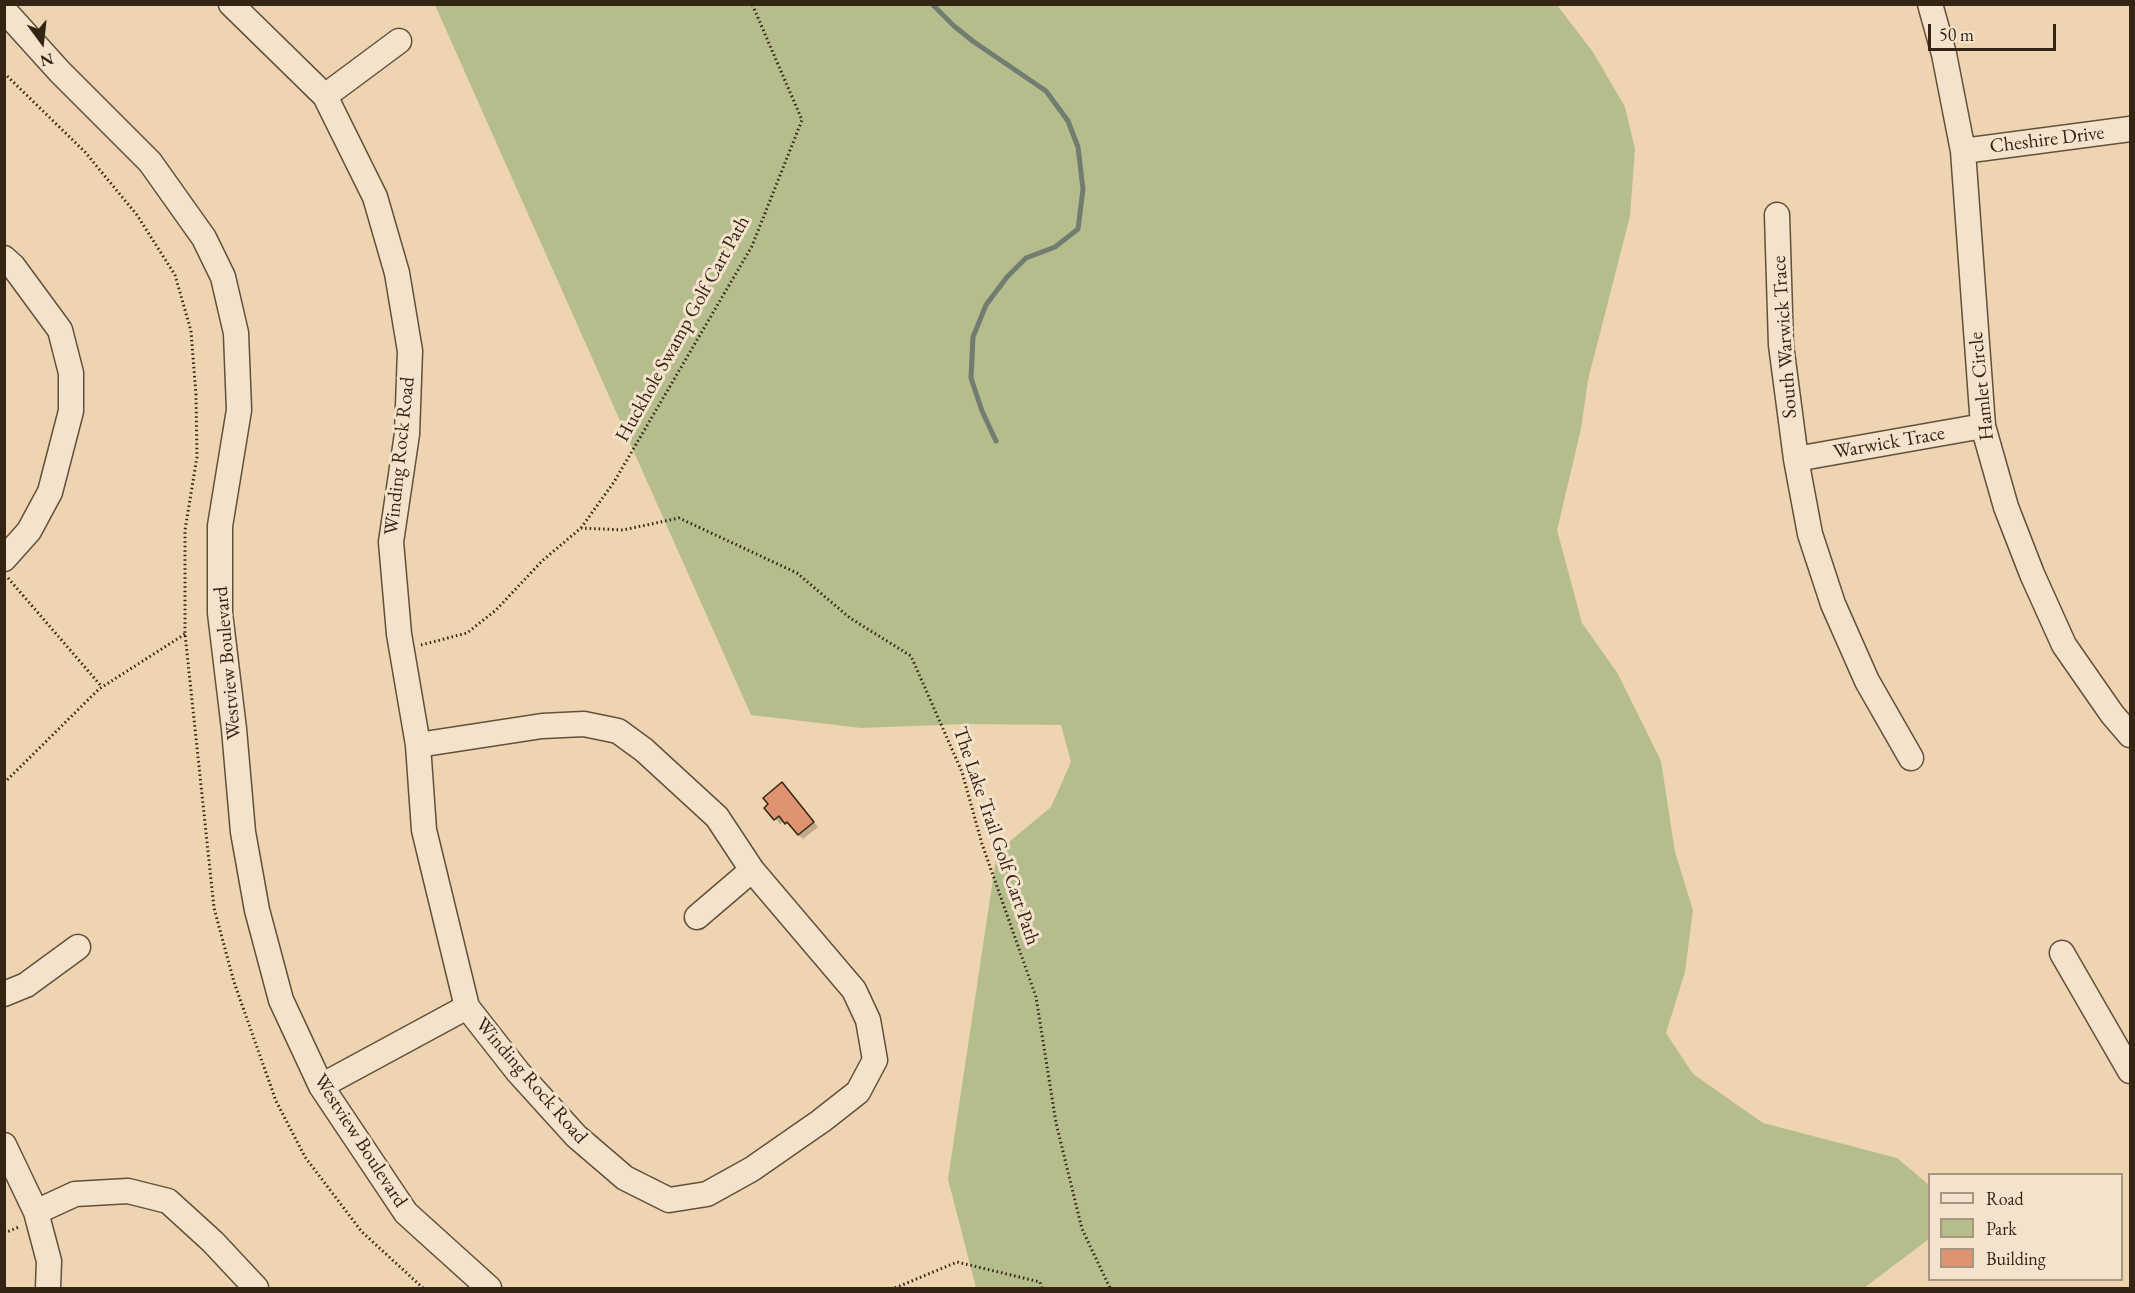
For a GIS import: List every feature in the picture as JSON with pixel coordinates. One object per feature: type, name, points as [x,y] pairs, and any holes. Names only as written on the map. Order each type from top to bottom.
[{"type":"street","name":"Winding Rock Road","points":[[231,4],[325,96],[375,197],[397,273],[410,351],[407,434],[391,542],[402,650],[418,745],[424,830],[467,1007],[518,1072],[576,1136],[625,1178],[669,1200],[707,1194],[752,1169],[858,1092],[875,1060],[868,1020],[854,990],[752,870],[717,817],[644,750],[618,731],[584,724],[553,726],[418,745]]},
{"type":"street","name":"Hamlet Circle","points":[[1929,4],[1944,54],[1963,151],[1983,426],[2006,507],[2032,574],[2064,645],[2112,714],[2130,735]]},
{"type":"street","name":"Westview Boulevard","points":[[4,10],[60,72],[150,162],[204,238],[223,277],[236,333],[240,410],[220,526],[220,613],[234,729],[243,832],[257,910],[281,1000],[321,1086],[406,1213],[489,1288]]},
{"type":"street","points":[[325,96],[399,41]]},
{"type":"street","name":"Cheshire Drive","points":[[1963,151],[2130,129]]},
{"type":"street","name":"South Warwick Trace","points":[[1777,215],[1781,345],[1796,459],[1810,534],[1833,604],[1867,681],[1911,759]]},
{"type":"street","points":[[4,258],[13,266],[60,330],[71,373],[71,411],[50,492],[29,531],[4,559]]},
{"type":"street","name":"Warwick Trace","points":[[1796,459],[1983,426]]},
{"type":"street","points":[[697,916],[752,870]]},
{"type":"street","points":[[4,994],[26,985],[78,947]]},
{"type":"street","points":[[2062,953],[2130,1071]]},
{"type":"street","name":"Winding Rock Road","points":[[321,1086],[467,1007]]},
{"type":"street","points":[[4,1145],[36,1212],[49,1261],[48,1288]]},
{"type":"street","points":[[36,1212],[75,1194],[128,1191],[168,1201],[213,1242],[256,1288]]},
{"type":"path","name":"Huckhole Swamp Golf Cart Path","points":[[581,528],[614,482],[752,246],[802,120],[753,4]]},
{"type":"path","name":"The Lake Trail Golf Cart Path","points":[[581,528],[623,530],[679,518],[797,573],[850,618],[911,656],[962,772],[982,844],[1036,997],[1056,1123],[1082,1229],[1110,1288]]},
{"type":"path","points":[[402,650],[467,633],[496,610],[542,561],[581,528]]},
{"type":"path","points":[[4,574],[102,687]]},
{"type":"path","points":[[4,783],[102,687],[185,634]]},
{"type":"path","points":[[895,1288],[957,1262],[1040,1282],[1042,1288]]},
{"type":"green space","points":[[435,5],[1557,5],[1593,52],[1625,107],[1635,149],[1630,216],[1588,380],[1581,429],[1557,530],[1582,623],[1618,674],[1661,761],[1675,852],[1693,910],[1685,972],[1666,1033],[1693,1074],[1763,1123],[1897,1158],[1928,1184],[1928,1240],[1864,1288],[976,1288],[948,1179],[997,852],[1051,807],[1071,762],[1061,725],[966,724],[861,728],[751,715]]},
{"type":"building","points":[[782,782],[814,822],[798,835],[787,822],[785,824],[779,816],[774,820],[764,808],[768,804],[763,798]]},
{"type":"waterway","points":[[932,4],[974,42],[1046,91],[1068,121],[1078,147],[1083,189],[1078,229],[1055,247],[1026,258],[1007,277],[986,305],[973,337],[971,378],[982,411],[996,441]]}]
